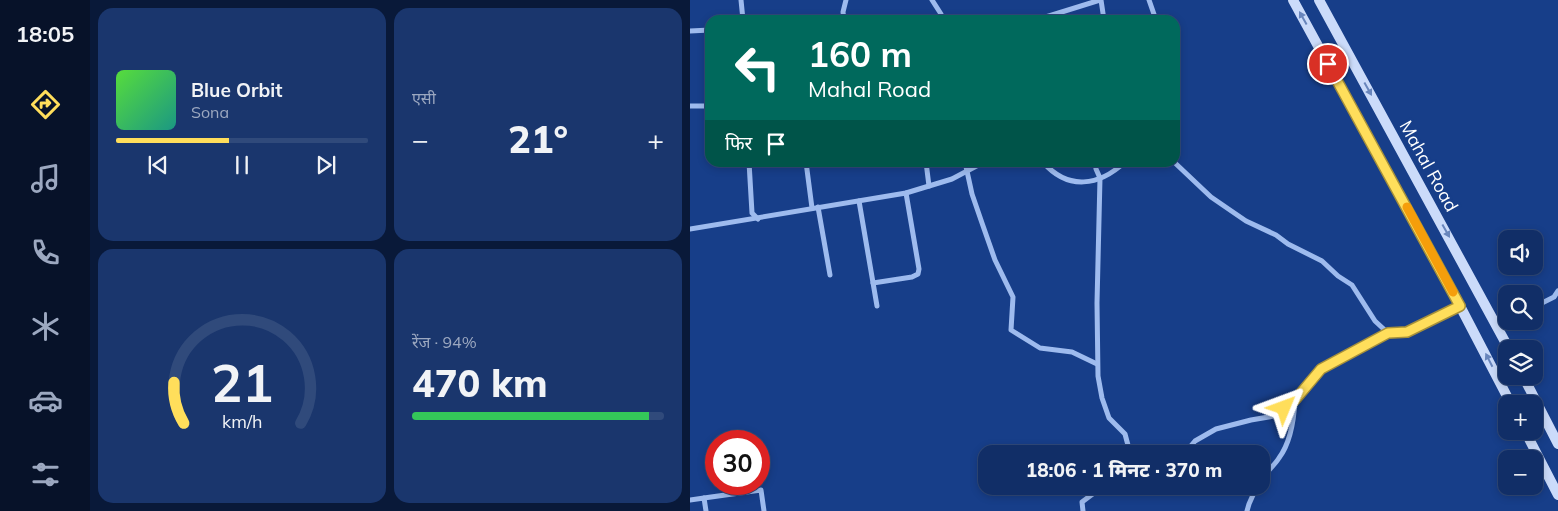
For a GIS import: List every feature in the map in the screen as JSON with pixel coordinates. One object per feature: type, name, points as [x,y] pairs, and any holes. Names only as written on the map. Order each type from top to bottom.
[{"type":"main road","points":[[1293,0],[1460,306],[1506,395]]},
{"type":"main road","name":"Mahal Road","points":[[1319,0],[1498,326]]},
{"type":"main road","points":[[1528,385],[1558,444]]},
{"type":"main road","points":[[1530,440],[1558,495]]},
{"type":"street","points":[[741,0],[742,15]]},
{"type":"street","points":[[843,15],[846,0]]},
{"type":"street","points":[[932,0],[940,15]]},
{"type":"street","points":[[1052,15],[1100,0],[1103,15]]},
{"type":"street","points":[[1149,0],[1154,15]]},
{"type":"street","points":[[690,31],[705,30]]},
{"type":"street","points":[[690,106],[705,106]]},
{"type":"street","points":[[749,167],[752,212],[758,219]]},
{"type":"street","points":[[807,167],[830,274]]},
{"type":"street","points":[[927,167],[929,186]]},
{"type":"street","points":[[966,167],[972,194],[992,251],[1013,297],[1011,330],[1040,348],[1072,352],[1097,364]]},
{"type":"street","points":[[690,229],[906,193],[967,172],[976,167]]},
{"type":"street","points":[[1049,167],[1063,179],[1087,183],[1115,172],[1120,167]]},
{"type":"street","points":[[1096,167],[1100,178],[1097,364],[1102,398],[1109,418],[1125,434],[1127,445]]},
{"type":"street","points":[[1179,167],[1211,197],[1246,221],[1276,235],[1288,244],[1322,261],[1338,276],[1352,285],[1375,321],[1388,333]]},
{"type":"street","points":[[873,283],[912,277],[918,274],[920,269],[906,193]]},
{"type":"street","points":[[859,201],[877,306]]},
{"type":"street","points":[[1543,302],[1554,297],[1558,291]]},
{"type":"street","points":[[1192,445],[1195,441],[1216,430],[1251,420],[1274,416],[1295,400],[1321,369],[1388,333],[1407,332],[1460,306]]},
{"type":"street","points":[[1270,469],[1280,457],[1288,439],[1294,418],[1295,400]]},
{"type":"street","points":[[690,500],[762,490],[764,511]]},
{"type":"street","points":[[1084,511],[1082,502],[1091,495]]},
{"type":"street","points":[[1247,511],[1253,495]]},
{"type":"street","points":[[704,498],[706,511]]},
{"type":"slow traffic","points":[[1407,207],[1453,292]]},
{"type":"route","points":[[1284,408],[1295,400],[1321,369],[1388,333],[1407,332],[1446,311],[1460,306],[1328,64]]}]
